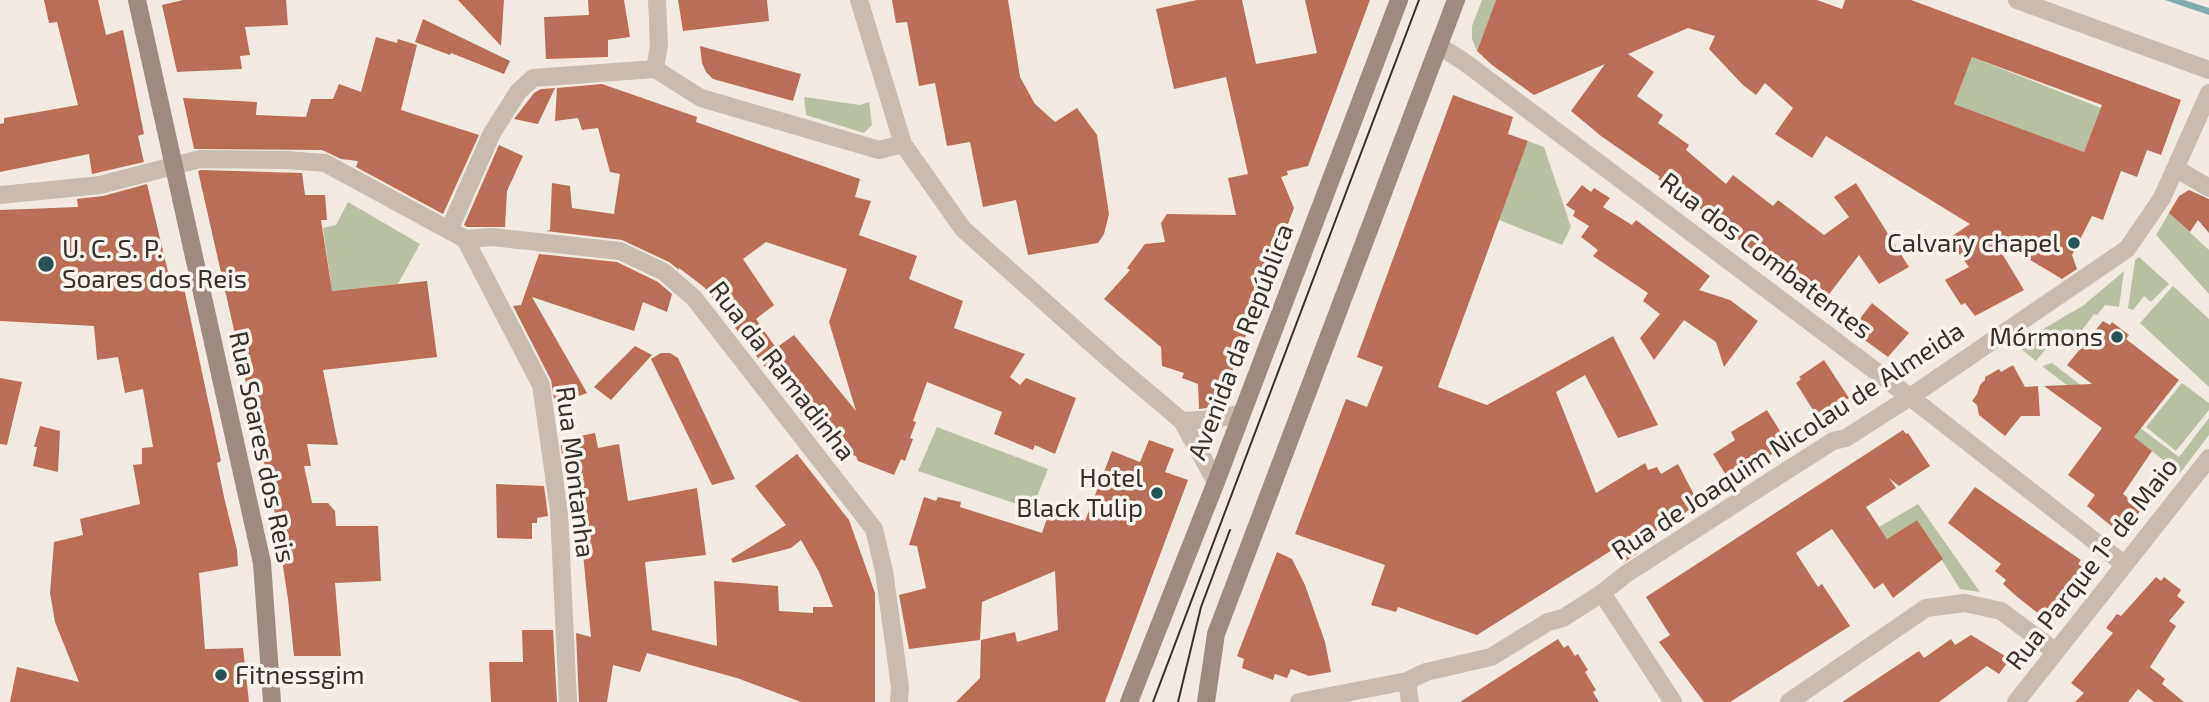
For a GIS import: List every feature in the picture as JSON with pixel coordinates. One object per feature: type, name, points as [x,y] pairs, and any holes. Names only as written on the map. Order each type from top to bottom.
[{"type":"main road","name":"Rua Soares dos Reis","points":[[137,0],[176,165],[262,563],[272,702]]},
{"type":"main road","name":"Avenida da República","points":[[1129,702],[1216,482],[1399,0]]},
{"type":"main road","points":[[1206,702],[1216,634],[1456,0]]},
{"type":"street","points":[[655,69],[659,45],[657,0]]},
{"type":"street","points":[[859,0],[903,144],[963,229],[1182,421],[1216,482]]},
{"type":"street","points":[[2017,0],[2209,70]]},
{"type":"street","name":"Rua dos Combatentes","points":[[1439,46],[1463,61],[1910,397],[2124,565]]},
{"type":"street","points":[[0,195],[100,185],[200,159],[325,163],[457,234],[492,134],[518,92],[533,78],[655,69],[701,98],[714,102],[879,150],[903,144]]},
{"type":"street","name":"Rua de Joaquim Nicolau de Almeida","points":[[1299,702],[1407,681],[1426,672],[1491,657],[1548,622],[1563,618],[1771,481],[1910,397],[2127,249],[2162,198],[2209,93]]},
{"type":"street","points":[[2177,169],[2209,188]]},
{"type":"street","name":"Rua da Ramadinha","points":[[457,234],[620,251],[664,272],[694,298],[874,529],[884,570],[900,687],[899,702]]},
{"type":"street","name":"Rua Montanha","points":[[457,234],[541,385],[559,511],[568,702]]},
{"type":"street","points":[[1182,421],[1216,419],[1242,413]]},
{"type":"street","name":"Rua Parque 1º de Maio","points":[[2016,702],[2209,458]]},
{"type":"street","points":[[1602,593],[1673,702]]},
{"type":"street","points":[[1789,702],[1926,608],[1965,604],[2001,611],[2055,651]]},
{"type":"street","points":[[1407,681],[1410,702]]},
{"type":"green space","points":[[1482,0],[1496,0],[1477,51],[1472,39],[1472,26]]},
{"type":"green space","points":[[1972,57],[2101,108],[2084,152],[1954,104]]},
{"type":"green space","points":[[804,97],[860,105],[869,102],[872,125],[864,133],[806,115]]},
{"type":"green space","points":[[1528,141],[1544,147],[1571,227],[1562,245],[1499,220]]},
{"type":"green space","points":[[348,202],[420,244],[398,284],[332,291],[323,228],[336,225]]},
{"type":"green space","points":[[2169,213],[2209,250],[2209,294],[2156,235]]},
{"type":"green space","points":[[2139,257],[2169,284],[2151,302],[2144,296],[2133,310],[2128,308],[2135,260]]},
{"type":"green space","points":[[2124,271],[2119,307],[2105,305],[2097,315],[2094,314],[2071,345],[2057,335],[2036,361],[2016,345],[2084,305]]},
{"type":"green space","points":[[2173,286],[2209,319],[2209,387],[2140,323]]},
{"type":"green space","points":[[2052,363],[2120,415],[2115,422],[2042,366]]},
{"type":"green space","points":[[2182,383],[2209,403],[2209,410],[2176,451],[2146,427]]},
{"type":"green space","points":[[2209,418],[2209,435],[2180,473],[2126,431],[2132,422],[2179,457]]},
{"type":"green space","points":[[937,427],[1048,469],[1032,509],[918,471]]},
{"type":"green space","points":[[1918,504],[1980,592],[1960,589],[1917,520],[1887,539],[1879,527]]},
{"type":"water","points":[[2165,0],[2184,0],[2209,8],[2209,15]]},
{"type":"building","points":[[44,0],[98,0],[106,35],[123,30],[144,134],[138,136],[144,162],[92,174],[89,154],[0,172],[0,124],[4,123],[4,118],[78,105],[57,22],[49,23]]},
{"type":"building","points":[[183,0],[286,0],[288,25],[245,27],[250,55],[240,56],[242,69],[177,72],[162,5]]},
{"type":"building","points":[[458,0],[504,0],[501,46]]},
{"type":"building","points":[[588,0],[624,0],[630,37],[608,40],[608,57],[546,59],[544,17],[589,15]]},
{"type":"building","points":[[678,0],[767,0],[769,21],[683,31]]},
{"type":"building","points":[[892,0],[1008,0],[1020,77],[1035,104],[1055,122],[1077,108],[1097,135],[1109,214],[1104,234],[1098,243],[1028,255],[1016,200],[983,207],[970,142],[947,146],[935,83],[919,86],[907,22],[896,23]]},
{"type":"building","points":[[1197,0],[1242,0],[1256,64],[1317,53],[1305,0],[1370,0],[1308,166],[1287,171],[1288,175],[1281,177],[1294,208],[1226,388],[1220,386],[1207,408],[1199,409],[1198,384],[1182,378],[1184,373],[1162,366],[1161,347],[1104,299],[1130,270],[1127,268],[1145,244],[1165,242],[1161,223],[1167,214],[1236,215],[1228,178],[1248,174],[1226,77],[1174,89],[1156,9]]},
{"type":"building","points":[[1496,0],[1817,0],[1842,9],[1845,0],[1911,0],[2181,100],[2161,155],[2147,150],[2137,177],[2121,171],[2103,220],[2092,216],[2072,255],[2077,269],[2062,279],[1992,237],[2024,290],[1975,316],[1965,303],[1961,305],[1945,280],[1969,267],[1948,239],[1970,224],[1826,136],[1812,158],[1775,134],[1793,108],[1765,83],[1756,95],[1743,85],[1709,49],[1715,36],[1688,28],[1628,54],[1654,72],[1637,96],[1663,115],[1658,123],[1689,145],[1686,150],[1726,184],[1733,175],[1773,206],[1778,200],[1824,235],[1849,217],[1834,197],[1856,183],[1909,267],[1879,284],[1859,255],[1823,302],[1571,111],[1605,64],[1534,95],[1477,51]],"holes":[[[1972,57],[2102,105],[2084,152],[1954,104]]]},
{"type":"building","points":[[423,19],[510,61],[504,74],[415,42]]},
{"type":"building","points":[[376,37],[397,43],[398,39],[417,45],[401,110],[479,135],[443,214],[356,167],[358,161],[341,159],[322,150],[194,149],[183,98],[257,102],[256,115],[306,117],[311,99],[333,99],[339,84],[361,92]]},
{"type":"building","points":[[700,46],[801,74],[793,101],[713,79],[702,63]]},
{"type":"building","points":[[602,84],[697,117],[696,122],[860,179],[855,197],[871,201],[859,235],[917,256],[909,279],[963,301],[954,328],[1025,354],[1010,377],[1020,385],[1026,378],[1076,398],[1055,454],[1035,445],[1033,450],[994,434],[1002,412],[927,382],[913,421],[916,422],[910,438],[913,439],[905,461],[901,459],[894,475],[858,461],[856,456],[846,453],[849,444],[826,419],[812,429],[704,287],[679,268],[622,240],[546,231],[550,230],[552,183],[570,186],[572,208],[614,214],[620,174],[610,172],[598,128],[582,130],[578,118],[555,121],[557,88]],"holes":[[[766,242],[847,269],[829,322],[856,411],[794,335],[776,348],[756,319],[774,305],[743,259]]]},
{"type":"building","points":[[555,88],[538,124],[514,119],[534,93],[541,89]]},
{"type":"building","points":[[1453,95],[1513,117],[1508,134],[1528,141],[1438,387],[1487,405],[1613,336],[1658,425],[1618,438],[1585,375],[1556,392],[1596,493],[1645,463],[1648,470],[1657,467],[1661,474],[1678,464],[1699,504],[1637,543],[1641,551],[1623,563],[1617,547],[1477,635],[1398,607],[1396,612],[1371,605],[1385,565],[1295,534],[1346,399],[1367,407],[1383,367],[1357,357]]},
{"type":"building","points":[[499,145],[523,156],[507,191],[505,227],[467,227],[464,225]]},
{"type":"building","points":[[198,171],[302,173],[305,195],[325,195],[327,220],[321,220],[332,291],[427,281],[437,357],[323,370],[338,445],[307,444],[311,466],[304,466],[312,503],[328,503],[335,511],[336,526],[378,526],[381,581],[335,583],[341,656],[294,656],[273,502]]},
{"type":"building","points":[[147,184],[169,276],[181,274],[221,461],[217,463],[237,550],[238,566],[199,573],[205,649],[243,648],[249,702],[10,702],[17,667],[79,682],[55,622],[50,593],[54,542],[83,535],[80,519],[140,504],[133,465],[142,464],[142,448],[153,447],[143,389],[125,393],[118,357],[97,360],[94,326],[0,321],[0,210],[78,207],[77,199],[103,196]]},
{"type":"building","points":[[1582,185],[1591,192],[1594,188],[1610,198],[1603,207],[1632,225],[1636,220],[1710,276],[1699,290],[1730,300],[1758,321],[1724,367],[1716,342],[1684,320],[1654,360],[1640,338],[1660,314],[1643,301],[1648,293],[1593,256],[1598,250],[1581,237],[1589,226],[1573,216],[1575,211],[1566,205]]},
{"type":"building","points":[[2189,190],[2209,199],[2209,233],[2198,220],[2190,232],[2169,213],[2179,196]]},
{"type":"building","points":[[539,254],[617,262],[658,282],[672,294],[667,312],[643,302],[634,331],[532,297],[587,393],[555,405],[551,380],[513,306],[521,305]]},
{"type":"building","points":[[1872,303],[1909,333],[1888,357],[1851,330]]},
{"type":"building","points":[[2103,321],[2110,325],[2112,322],[2129,335],[2126,339],[2179,380],[2134,437],[2152,451],[2123,494],[2142,509],[2121,534],[2087,506],[2095,495],[2068,475],[2102,428],[2044,386],[2092,384],[2067,365]]},
{"type":"building","points":[[635,346],[652,355],[611,400],[594,387]]},
{"type":"building","points":[[661,353],[670,353],[678,358],[735,479],[712,485],[651,359]]},
{"type":"building","points":[[1824,360],[1849,398],[1818,418],[1796,383],[1801,379],[1799,377]]},
{"type":"building","points":[[2013,365],[2025,387],[2038,386],[2040,416],[2021,416],[2005,436],[1979,415],[1977,405],[1972,401],[1985,377]]},
{"type":"building","points":[[0,378],[22,382],[7,445],[0,444]]},
{"type":"building","points":[[1767,410],[1788,444],[1729,480],[1713,454],[1735,440],[1731,432]]},
{"type":"building","points":[[40,426],[60,431],[58,472],[33,466],[37,447],[34,447]]},
{"type":"building","points":[[1903,430],[1908,433],[1930,466],[1899,486],[1889,478],[1896,488],[1866,507],[1887,539],[1917,520],[1943,559],[1893,598],[1883,583],[1874,589],[1832,529],[1796,553],[1818,587],[1822,584],[1850,626],[1730,702],[1704,702],[1659,642],[1670,635],[1646,597]]},
{"type":"building","points":[[595,433],[598,448],[619,444],[628,501],[697,488],[706,555],[645,562],[652,630],[717,646],[714,581],[778,586],[779,611],[813,613],[813,607],[833,607],[819,572],[801,540],[791,548],[733,563],[731,559],[786,525],[755,486],[797,454],[849,520],[875,593],[875,702],[801,702],[737,678],[647,653],[640,672],[613,665],[607,702],[579,702],[576,633],[591,637],[579,511],[570,512],[560,440]]},
{"type":"building","points":[[1149,440],[1174,449],[1165,472],[1188,480],[1105,702],[956,702],[980,678],[981,640],[1015,632],[1017,642],[1058,630],[1055,571],[982,602],[980,640],[909,649],[899,595],[926,588],[917,546],[909,545],[924,497],[936,501],[938,497],[961,502],[960,507],[1042,533],[1051,507],[1085,521],[1112,451],[1140,462]]},
{"type":"building","points":[[496,484],[544,486],[548,516],[537,518],[537,523],[532,523],[532,539],[497,538]]},
{"type":"building","points":[[1975,487],[2081,560],[2078,564],[2088,571],[2076,586],[2078,588],[2051,618],[2042,611],[2040,615],[2003,584],[2006,580],[1995,571],[2001,564],[1948,523]]},
{"type":"building","points":[[1277,552],[1292,559],[1305,585],[1325,642],[1331,672],[1309,676],[1291,669],[1287,678],[1275,674],[1273,680],[1242,668],[1244,659],[1237,656]]},
{"type":"building","points":[[2156,577],[2161,581],[2164,577],[2181,590],[2177,596],[2185,602],[2169,621],[2176,626],[2150,667],[2165,679],[2162,684],[2184,702],[2154,702],[2138,689],[2128,702],[2075,702],[2084,693],[2071,683],[2113,633],[2106,628],[2117,614],[2121,616]]},
{"type":"building","points":[[522,630],[553,630],[557,702],[491,702],[489,662],[523,662]]},
{"type":"building","points":[[1971,635],[2010,659],[1999,674],[1987,666],[1939,702],[1842,702],[1919,651],[1924,658],[1951,639],[1955,645]]},
{"type":"building","points":[[1558,639],[1564,648],[1568,645],[1575,656],[1578,654],[1588,670],[1585,672],[1596,690],[1593,692],[1599,702],[1460,702]]},
{"type":"tram line","points":[[1153,702],[1419,0]]},
{"type":"tram line","points":[[1178,702],[1201,607],[1230,530]]},
{"type":"place","name":"Calvary chapel","points":[[2074,243]]},
{"type":"place","name":"U. C. S. P. Soares dos Reis","points":[[46,264]]},
{"type":"place","name":"Mórmons","points":[[2117,337]]},
{"type":"place","name":"Hotel Black Tulip","points":[[1157,493]]},
{"type":"place","name":"Fitnessgim","points":[[221,675]]}]
